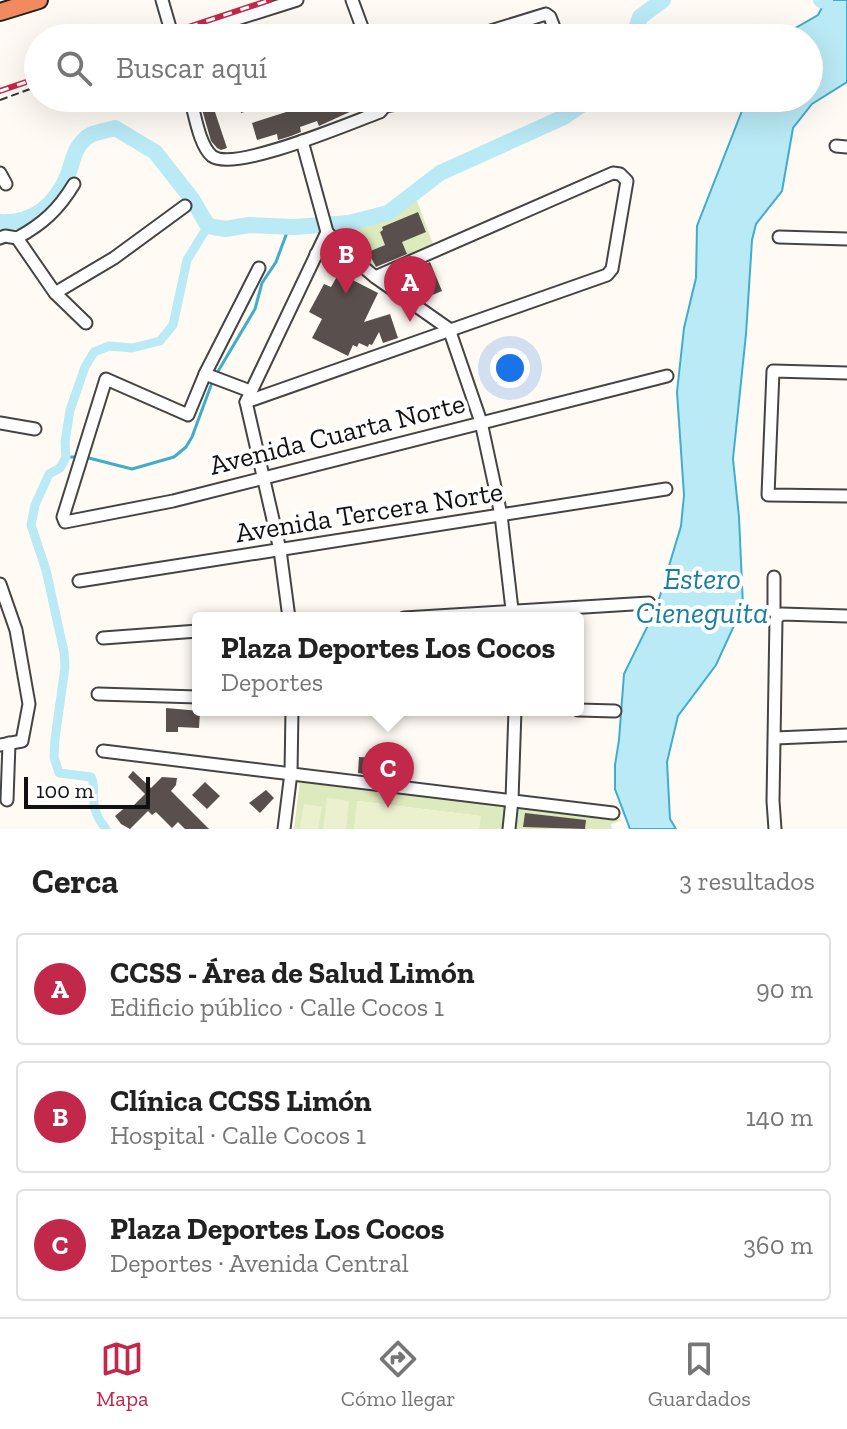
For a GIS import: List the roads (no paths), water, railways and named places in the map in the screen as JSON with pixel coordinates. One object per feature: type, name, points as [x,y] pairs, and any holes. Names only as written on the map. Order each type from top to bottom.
[{"type":"highway","points":[[0,12],[39,0]]},
{"type":"street","points":[[162,0],[170,24]]},
{"type":"street","points":[[220,24],[297,0]]},
{"type":"street","points":[[352,0],[361,24]]},
{"type":"street","points":[[514,24],[546,14],[553,24]]},
{"type":"street","points":[[197,112],[205,147],[211,155],[219,159],[240,160],[380,112]]},
{"type":"street","points":[[302,141],[327,232],[375,277],[449,329],[481,422],[501,515],[513,612]]},
{"type":"street","points":[[259,268],[205,374],[248,396],[607,275],[612,269],[627,181],[620,174],[613,173],[375,277]]},
{"type":"street","points":[[0,238],[17,238],[53,214],[74,184]]},
{"type":"street","points":[[55,293],[114,258],[185,206]]},
{"type":"street","points":[[288,612],[280,550],[248,396],[327,232]]},
{"type":"street","points":[[779,237],[847,239]]},
{"type":"street","points":[[17,238],[55,293],[86,323]]},
{"type":"street","points":[[316,254],[334,252],[349,255]]},
{"type":"street","points":[[847,373],[773,371],[768,495],[847,496]]},
{"type":"street","name":"Avenida Cuarta Norte","points":[[205,374],[188,415],[106,379],[63,517],[65,522],[173,501],[667,376]]},
{"type":"street","points":[[0,423],[35,429]]},
{"type":"street","name":"Avenida Tercera Norte","points":[[79,581],[666,489]]},
{"type":"street","points":[[774,577],[774,611],[777,616],[775,829]]},
{"type":"street","points":[[0,584],[16,630],[29,704],[10,743],[7,800]]},
{"type":"street","points":[[547,612],[649,603]]},
{"type":"street","points":[[777,616],[847,616]]},
{"type":"street","points":[[103,638],[192,631]]},
{"type":"street","points":[[98,694],[192,697]]},
{"type":"street","points":[[584,710],[615,711]]},
{"type":"street","points":[[284,829],[291,773],[292,716]]},
{"type":"street","points":[[509,829],[515,716]]},
{"type":"street","points":[[775,738],[847,735]]},
{"type":"street","points":[[103,751],[613,813]]},
{"type":"water","name":"Estero Cieneguita","points":[[826,0],[847,0],[847,82],[823,97],[823,24],[802,24],[818,15]]},
{"type":"water","name":"Estero Cieneguita","points":[[742,112],[806,112],[793,128],[782,191],[756,224],[752,240],[733,459],[743,606],[716,665],[678,716],[667,762],[670,819],[676,829],[630,829],[615,789],[624,674],[656,609],[681,526],[684,495],[677,392],[684,328],[696,278],[697,226]]},
{"type":"waterway","points":[[638,24],[640,17],[663,0]]},
{"type":"waterway","points":[[821,0],[825,1]]},
{"type":"waterway","points":[[0,222],[23,220],[41,212],[62,188],[82,142],[92,134],[115,128],[155,152],[192,199],[208,226],[225,229],[249,225],[294,227],[349,223],[388,213],[440,173],[571,112]]},
{"type":"waterway","points":[[106,829],[95,811],[91,777],[59,773],[54,757],[65,667],[64,652],[46,570],[31,525],[35,505],[49,474],[60,468],[66,457],[70,410],[85,367],[94,352],[109,346],[132,348],[160,341],[173,325],[187,260],[208,226]]},
{"type":"waterway","points":[[217,373],[255,309],[262,283],[276,262],[289,227]]},
{"type":"waterway","points":[[85,457],[132,469],[174,457],[192,437],[213,380]]},
{"type":"waterway","points":[[66,457],[77,457]]},
{"type":"railway","points":[[197,24],[270,0]]},
{"type":"railway","points":[[0,91],[24,83]]},
{"type":"place","name":"Clínica CCSS Limón","points":[[346,294]]},
{"type":"place","name":"CCSS - Área de Salud Limón","points":[[410,322]]},
{"type":"place","name":"Plaza Deportes Los Cocos","points":[[388,808]]}]
